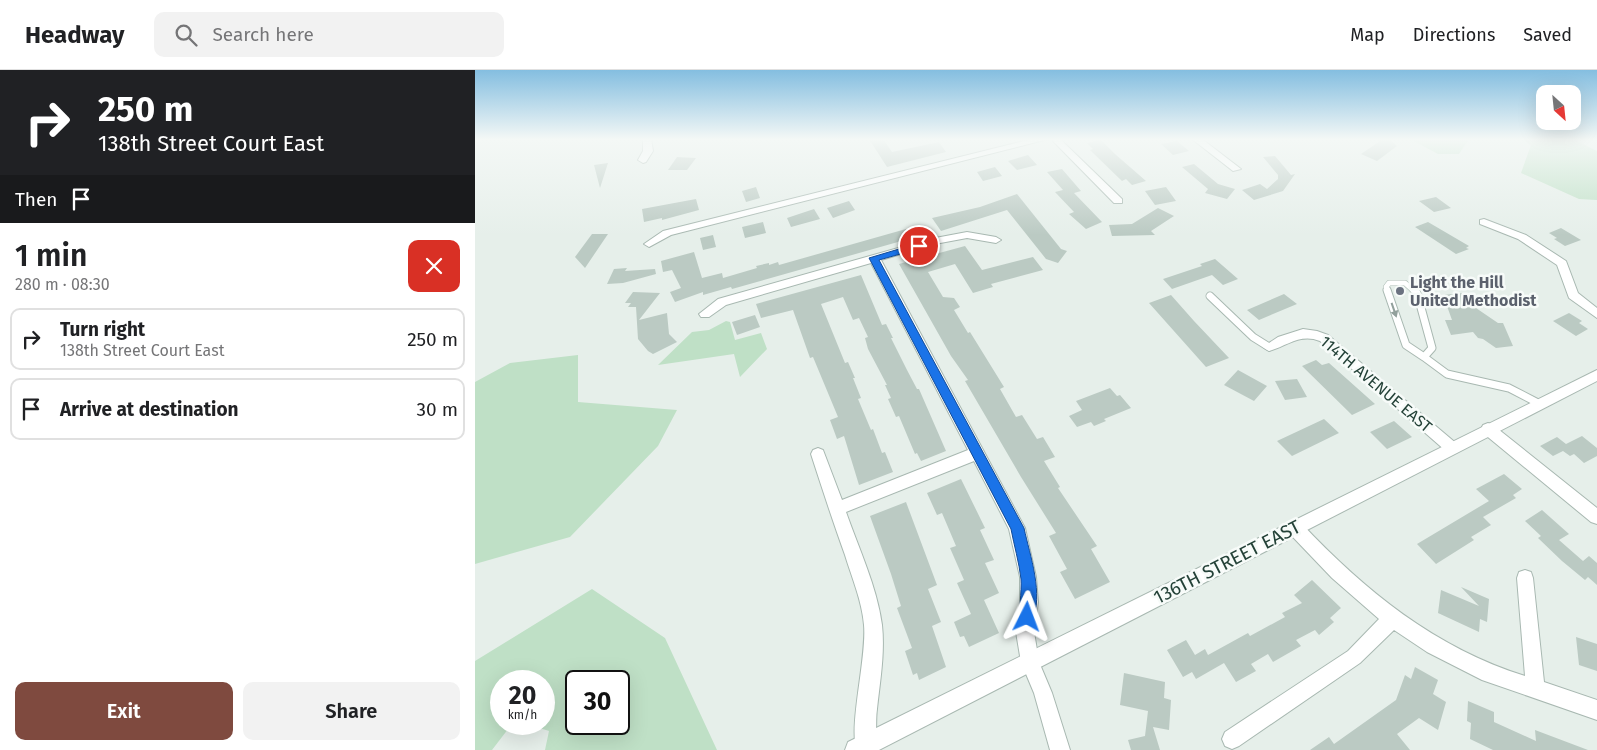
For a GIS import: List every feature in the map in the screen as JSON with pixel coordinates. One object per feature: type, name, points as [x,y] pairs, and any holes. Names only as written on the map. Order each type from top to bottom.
[{"type":"street","points":[[649,244],[667,233],[917,171]]},
{"type":"street","points":[[1088,171],[1118,200]]},
{"type":"street","points":[[1484,222],[1522,237],[1557,259],[1564,268],[1576,300],[1597,314]]},
{"type":"street","points":[[705,314],[722,302],[873,258],[950,238],[980,236],[996,240]]},
{"type":"street","points":[[873,258],[1009,511],[1023,551],[1028,585],[1029,602],[1025,632],[1030,662],[1043,694],[1060,750]]},
{"type":"street","name":"114TH AVENUE EAST","points":[[1269,347],[1301,333],[1316,334],[1341,351],[1452,448]]},
{"type":"street","name":"136TH STREET EAST","points":[[861,748],[1597,375]]},
{"type":"street","points":[[1489,429],[1597,518]]},
{"type":"street","points":[[837,509],[978,453]]},
{"type":"street","points":[[818,454],[868,599],[873,625],[874,653],[861,748]]},
{"type":"street","points":[[1295,528],[1350,586],[1392,619],[1466,662],[1510,681],[1597,710]]},
{"type":"street","points":[[1525,578],[1535,688]]},
{"type":"street","points":[[1232,739],[1354,657],[1392,619]]},
{"type":"lane","points":[[1423,358],[1432,348],[1417,293],[1405,283],[1394,281],[1389,283],[1387,287],[1406,346],[1423,358],[1447,374],[1509,388],[1539,404]]},
{"type":"lane","points":[[1210,296],[1253,337],[1269,347]]},
{"type":"green space","points":[[1522,171],[1597,171],[1597,200],[1579,199],[1521,173]]},
{"type":"green space","points":[[726,321],[730,322],[735,340],[761,333],[767,349],[740,377],[734,354],[658,365],[692,332],[709,330]]},
{"type":"green space","points":[[578,355],[578,402],[677,410],[658,446],[570,537],[475,564],[475,382],[510,363]]},
{"type":"green space","points":[[592,589],[665,638],[717,750],[545,750],[548,735],[555,735],[555,670],[490,670],[490,735],[504,735],[492,750],[475,750],[475,661]]},
{"type":"building","points":[[595,171],[606,171],[600,188]]},
{"type":"building","points":[[998,171],[1002,176],[983,181],[977,172]]},
{"type":"building","points":[[1063,171],[1081,191],[1074,193],[1102,222],[1086,229],[1069,214],[1074,212],[1055,192],[1063,190],[1047,172]]},
{"type":"building","points":[[1111,171],[1134,171],[1146,181],[1132,185],[1126,179],[1122,181]]},
{"type":"building","points":[[1186,171],[1202,171],[1218,184],[1235,189],[1227,199],[1205,193],[1208,189]]},
{"type":"building","points":[[1274,171],[1287,171],[1291,175],[1295,174],[1283,191],[1254,200],[1242,190],[1260,184],[1267,189],[1278,179],[1278,175]]},
{"type":"building","points":[[756,187],[760,198],[746,202],[742,191]]},
{"type":"building","points":[[1166,187],[1176,201],[1155,205],[1145,191]]},
{"type":"building","points":[[1017,194],[1061,249],[1067,251],[1058,263],[1046,259],[1007,210],[941,231],[932,218],[980,207]]},
{"type":"building","points":[[1436,197],[1451,208],[1434,212],[1419,201]]},
{"type":"building","points":[[696,199],[699,210],[662,220],[662,218],[644,222],[642,209]]},
{"type":"building","points":[[849,201],[855,210],[833,218],[827,208]]},
{"type":"building","points":[[1158,208],[1174,216],[1151,231],[1155,235],[1112,236],[1109,225],[1132,224]]},
{"type":"building","points":[[814,209],[820,219],[791,227],[787,218]]},
{"type":"building","points":[[763,222],[766,233],[745,238],[742,227]]},
{"type":"building","points":[[1428,222],[1469,246],[1466,248],[1469,249],[1456,254],[1415,227]]},
{"type":"building","points":[[1561,228],[1581,240],[1565,246],[1554,239],[1557,238],[1549,233]]},
{"type":"building","points":[[906,229],[912,238],[732,289],[731,287],[703,295],[703,292],[675,302],[670,292],[681,288],[672,270],[663,272],[661,261],[694,252],[702,278],[722,273],[723,278],[757,268],[756,266],[778,262],[779,265]]},
{"type":"building","points":[[592,234],[608,234],[585,268],[575,257]]},
{"type":"building","points":[[713,235],[716,247],[703,250],[700,238]]},
{"type":"building","points":[[965,246],[982,270],[1033,257],[1043,270],[991,284],[993,287],[973,293],[955,264],[928,272],[943,297],[954,298],[960,307],[954,310],[1004,387],[1000,389],[1016,417],[1022,415],[1037,439],[1043,437],[1055,457],[1044,461],[1060,487],[1058,488],[1097,546],[1091,549],[1110,582],[1075,599],[1060,572],[1067,569],[1049,536],[1056,533],[1021,477],[965,381],[968,380],[951,356],[899,264]]},
{"type":"building","points":[[1215,259],[1238,279],[1223,285],[1212,275],[1172,289],[1163,279],[1202,266],[1200,264]]},
{"type":"building","points":[[627,268],[625,271],[655,269],[656,274],[623,283],[607,284],[614,269]]},
{"type":"building","points":[[861,275],[882,325],[886,324],[907,370],[917,389],[919,389],[946,451],[921,461],[917,453],[915,454],[899,416],[896,417],[888,399],[891,398],[885,385],[887,385],[868,349],[865,338],[868,337],[859,318],[853,320],[843,297],[821,304],[845,363],[848,362],[855,378],[853,378],[861,398],[858,399],[871,430],[873,429],[882,453],[885,452],[893,472],[859,485],[844,436],[837,439],[830,420],[838,417],[813,357],[810,358],[793,310],[761,318],[756,304]]},
{"type":"building","points":[[633,292],[660,293],[639,320],[667,313],[669,334],[677,342],[653,354],[648,351],[638,339],[636,307],[628,307],[631,303],[625,303]]},
{"type":"building","points":[[1462,293],[1473,306],[1498,323],[1503,323],[1513,346],[1496,348],[1483,339],[1478,338],[1473,332],[1451,335],[1445,320],[1452,320],[1443,295]]},
{"type":"building","points":[[1284,294],[1297,304],[1259,320],[1247,310]]},
{"type":"building","points":[[1171,295],[1229,358],[1206,367],[1149,303]]},
{"type":"building","points":[[1569,313],[1582,321],[1579,323],[1588,329],[1576,336],[1553,321]]},
{"type":"building","points":[[755,315],[760,327],[737,335],[732,322]]},
{"type":"building","points":[[1316,360],[1322,365],[1329,363],[1375,404],[1352,415],[1302,366]]},
{"type":"building","points":[[1238,370],[1267,386],[1254,401],[1224,385]]},
{"type":"building","points":[[1297,379],[1307,397],[1285,400],[1275,381]]},
{"type":"building","points":[[1110,388],[1117,396],[1120,395],[1131,408],[1104,419],[1106,421],[1094,426],[1091,422],[1077,427],[1069,416],[1082,410],[1076,401]]},
{"type":"building","points":[[1324,419],[1339,433],[1292,456],[1277,441]]},
{"type":"building","points":[[1394,421],[1412,437],[1387,449],[1370,432]]},
{"type":"building","points":[[1582,436],[1597,448],[1597,456],[1584,463],[1574,454],[1570,456],[1563,451],[1553,456],[1540,446],[1557,437],[1566,444]]},
{"type":"building","points":[[1504,474],[1522,489],[1513,495],[1516,498],[1483,517],[1491,525],[1471,537],[1474,540],[1436,564],[1417,544],[1489,501],[1476,489]]},
{"type":"building","points":[[961,479],[985,528],[980,530],[994,560],[985,563],[999,593],[984,600],[999,633],[969,647],[964,636],[960,637],[954,622],[971,614],[957,583],[964,580],[950,548],[956,546],[942,513],[937,515],[927,493]]},
{"type":"building","points":[[906,502],[937,585],[928,589],[941,622],[932,626],[946,667],[919,680],[917,673],[913,675],[905,651],[912,648],[897,608],[901,606],[891,574],[870,516]]},
{"type":"building","points":[[1542,510],[1569,534],[1559,540],[1583,561],[1589,556],[1597,563],[1597,585],[1588,577],[1585,580],[1562,561],[1538,538],[1541,536],[1525,521]]},
{"type":"building","points":[[1312,580],[1341,608],[1330,618],[1334,622],[1319,635],[1315,630],[1296,640],[1301,646],[1273,662],[1268,654],[1251,664],[1256,671],[1236,682],[1224,663],[1196,679],[1192,672],[1183,677],[1167,650],[1186,640],[1195,655],[1205,649],[1208,655],[1248,633],[1250,636],[1285,617],[1282,613],[1302,603],[1294,595]]},
{"type":"building","points":[[1461,587],[1489,599],[1487,622],[1480,619],[1479,632],[1438,613],[1441,590],[1479,606]]},
{"type":"building","points":[[1576,637],[1597,644],[1597,671],[1579,665]]},
{"type":"building","points":[[1415,667],[1438,680],[1433,694],[1446,702],[1438,730],[1419,718],[1397,734],[1410,750],[1310,750],[1329,737],[1334,744],[1396,700],[1405,675],[1411,679]]},
{"type":"building","points":[[1124,673],[1165,682],[1164,698],[1171,700],[1169,730],[1153,727],[1160,750],[1131,750],[1128,740],[1145,736],[1148,711],[1120,705]]},
{"type":"building","points":[[1468,701],[1494,712],[1494,722],[1536,741],[1535,730],[1588,750],[1493,750],[1470,739],[1471,723],[1467,721]]},
{"type":"place","name":"Light the Hill United Methodist","points":[[1400,291]]},
{"type":"route","points":[[919,246],[873,258],[1017,528],[1028,577],[1029,602],[1027,617]]}]
